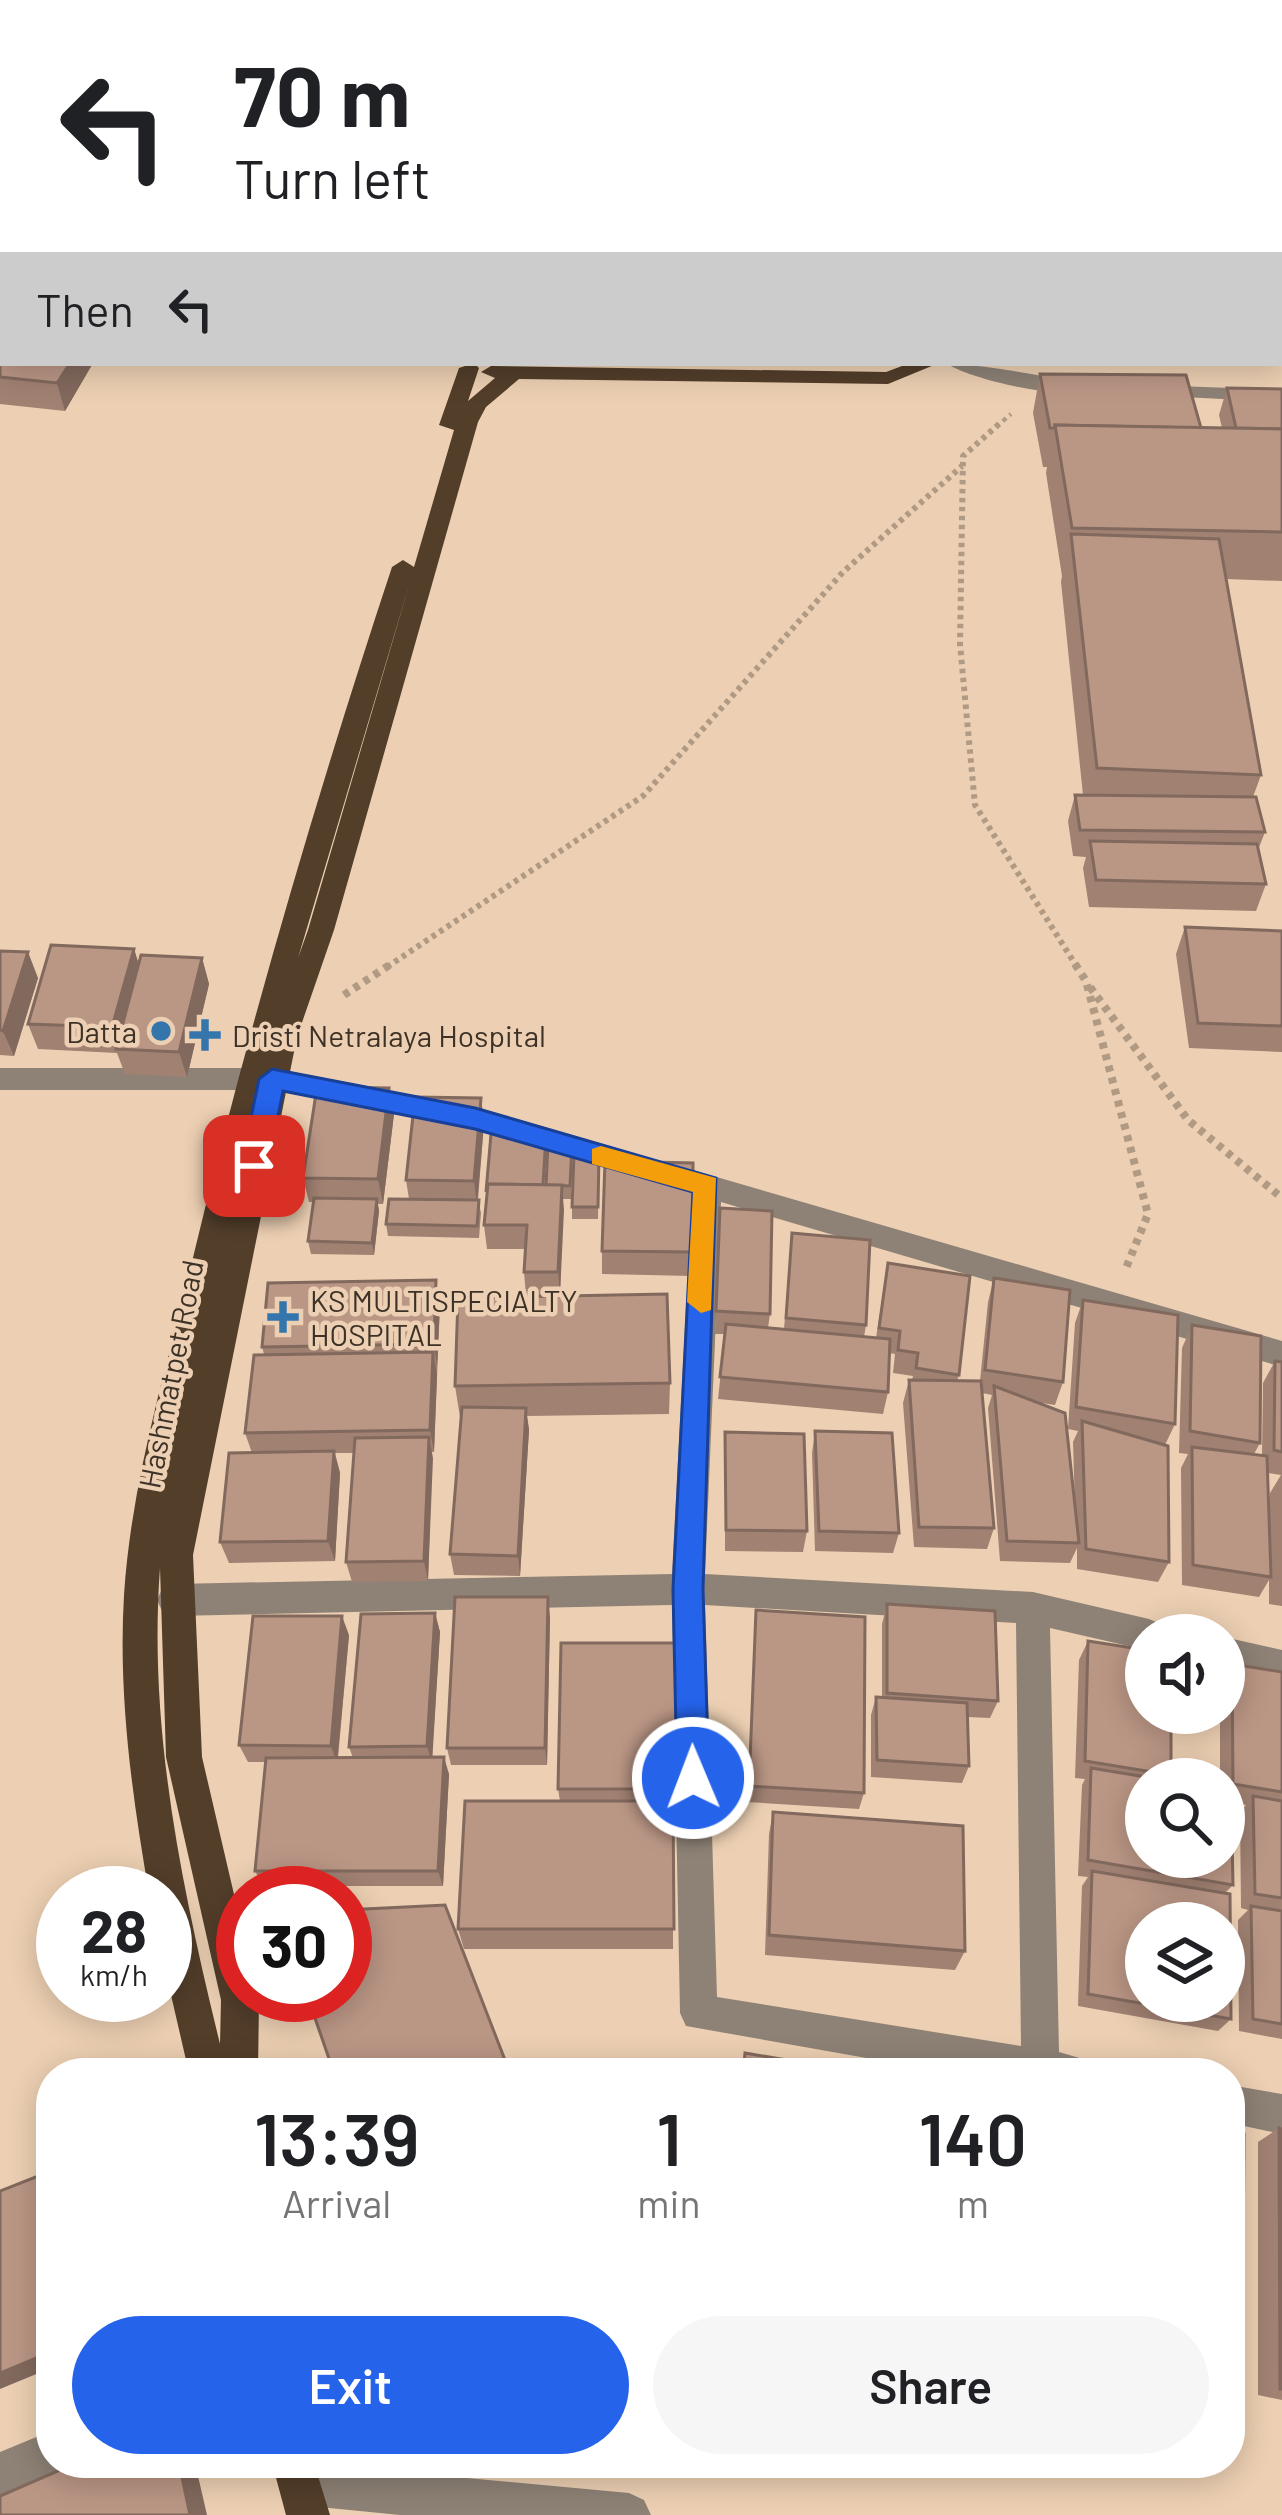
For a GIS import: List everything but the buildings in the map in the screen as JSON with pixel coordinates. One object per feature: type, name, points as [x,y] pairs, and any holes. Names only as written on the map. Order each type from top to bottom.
[{"type":"main road","points":[[460,366],[511,374],[888,378],[921,366]]},
{"type":"main road","name":"Hashmatpet Road","points":[[238,2058],[240,2000],[184,1757],[174,1600],[176,1555],[274,1006],[357,705],[460,366]]},
{"type":"main road","name":"Hashmatpet Road","points":[[205,2058],[144,1758],[140,1597],[155,1487],[260,1079],[283,1037],[321,929],[467,422],[477,404],[511,374]]},
{"type":"street","points":[[968,366],[1045,386],[1092,388]]},
{"type":"street","points":[[1116,389],[1282,396]]},
{"type":"street","points":[[0,1079],[260,1079],[475,1118],[1282,1354]]},
{"type":"street","points":[[706,1185],[688,1589],[699,2014],[978,2058]]},
{"type":"street","points":[[174,1600],[688,1589],[1033,1608],[1125,1629]]},
{"type":"street","points":[[1033,1608],[1053,2058]]},
{"type":"street","points":[[1245,1657],[1282,1666]]},
{"type":"street","points":[[1245,2107],[1282,2114]]},
{"type":"street","points":[[0,2474],[36,2458]]},
{"type":"street","points":[[300,2487],[629,2515]]},
{"type":"path","points":[[1045,386],[963,456],[959,644],[975,805],[1086,981],[1188,1120],[1282,1198]]},
{"type":"path","points":[[283,1037],[643,796],[843,572],[963,465]]},
{"type":"path","points":[[1086,981],[1148,1214],[1111,1307]]},
{"type":"slow traffic","points":[[601,1157],[706,1185],[701,1302]]},
{"type":"place","name":"Datta","points":[[161,1031]]},
{"type":"place","name":"Dristi Netralaya Hospital","points":[[205,1035]]},
{"type":"place","name":"KS MULTISPECIALTY HOSPITAL","points":[[283,1317]]},
{"type":"route","points":[[254,1166],[272,1079],[475,1118],[706,1185],[688,1589],[693,1778]]}]
